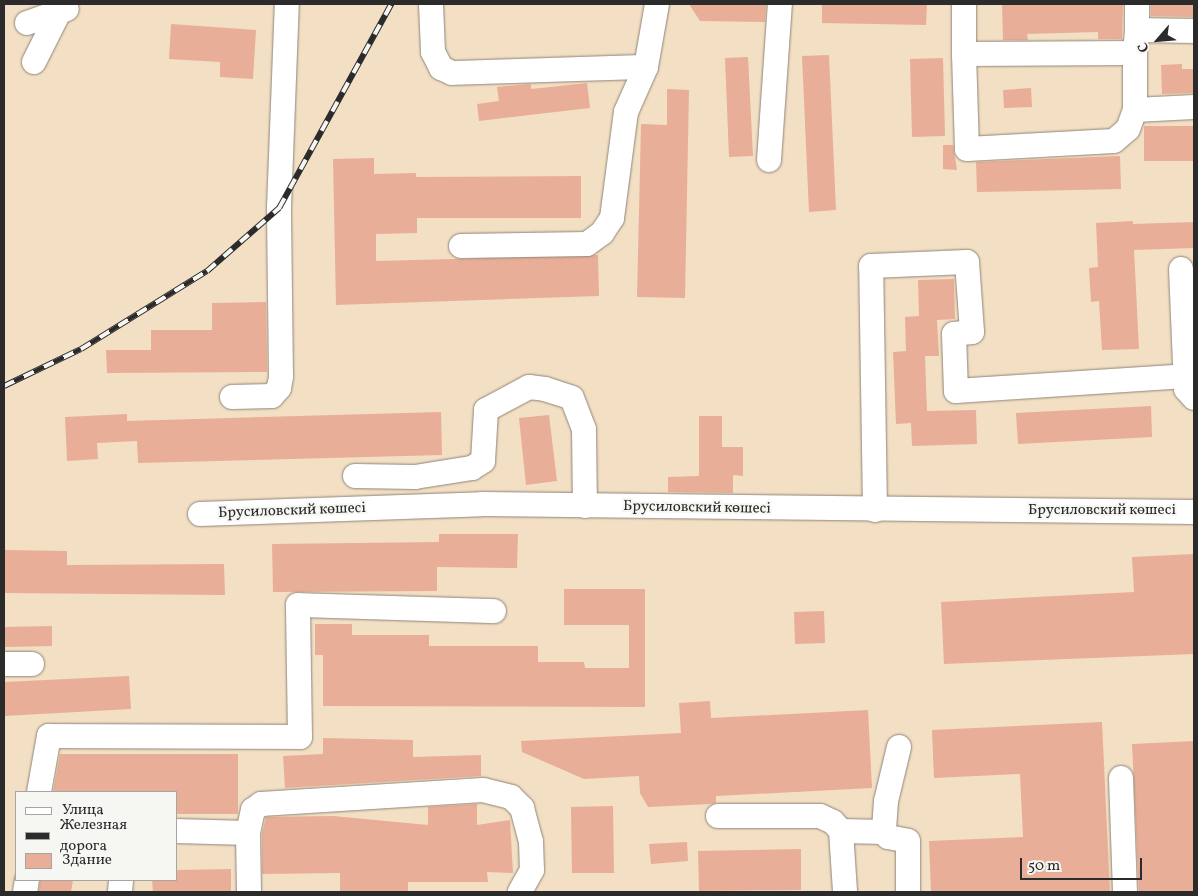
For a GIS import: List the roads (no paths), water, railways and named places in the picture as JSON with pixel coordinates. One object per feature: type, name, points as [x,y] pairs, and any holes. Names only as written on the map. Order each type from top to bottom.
[{"type":"street","points":[[232,397],[272,396],[279,388],[281,377],[279,208],[287,4]]},
{"type":"street","points":[[431,4],[433,52],[441,68],[452,73],[646,67]]},
{"type":"street","points":[[461,246],[587,244],[602,233],[612,218],[626,112],[646,67],[657,4]]},
{"type":"street","points":[[770,160],[780,4]]},
{"type":"street","points":[[964,4],[967,149],[1114,141],[1128,129],[1135,110],[1137,4]]},
{"type":"street","points":[[27,23],[66,7]]},
{"type":"street","points":[[34,62],[66,7]]},
{"type":"street","points":[[964,54],[1136,41],[1194,31]]},
{"type":"street","points":[[1135,110],[1194,107]]},
{"type":"street","points":[[876,510],[870,266],[967,262],[972,332],[954,334],[956,392],[1190,387],[1181,269]]},
{"type":"street","points":[[355,476],[415,477],[472,468],[483,461],[486,410],[529,388],[545,389],[572,398],[584,429],[585,506]]},
{"type":"street","name":"Брусиловский көшесі","points":[[200,514],[482,504],[876,510],[1194,512]]},
{"type":"street","points":[[39,791],[49,736],[300,737],[298,606],[494,611]]},
{"type":"street","points":[[4,664],[32,664]]},
{"type":"street","points":[[899,747],[886,801],[884,832],[888,837],[908,841],[908,892]]},
{"type":"street","points":[[1121,778],[1125,892]]},
{"type":"street","points":[[249,892],[248,833],[253,810],[261,804],[483,790],[511,797],[522,808],[531,842],[532,870],[520,892]]},
{"type":"street","points":[[718,816],[820,816],[841,831],[884,832]]},
{"type":"street","points":[[178,831],[248,833]]},
{"type":"street","points":[[841,831],[845,892]]},
{"type":"railway","points":[[4,386],[81,349],[207,271],[279,208],[391,4]]}]
